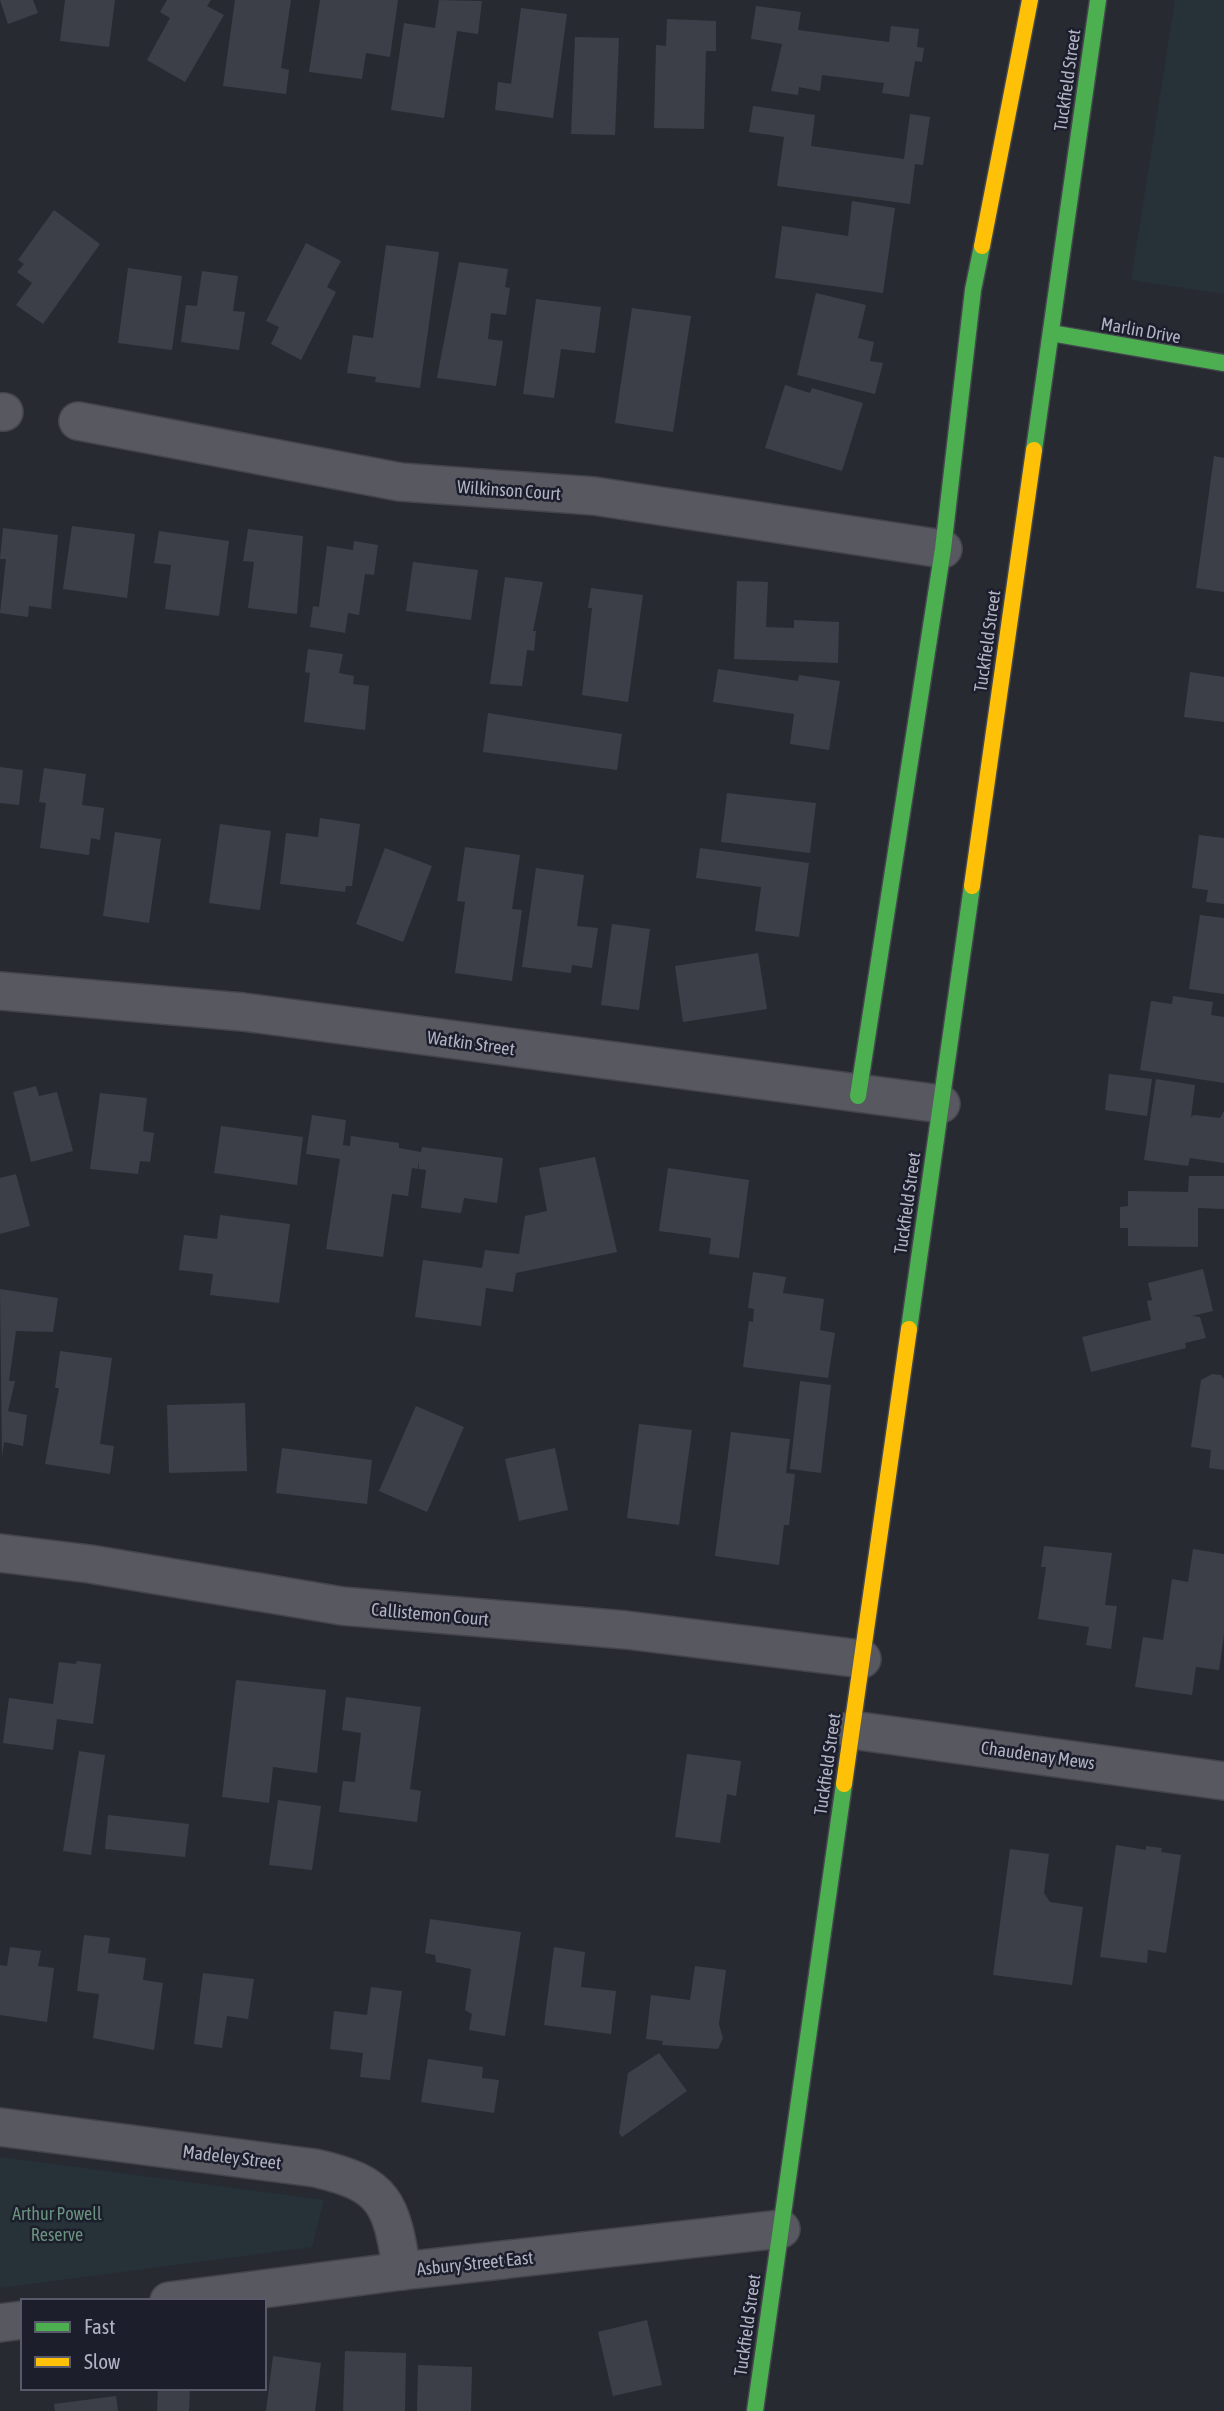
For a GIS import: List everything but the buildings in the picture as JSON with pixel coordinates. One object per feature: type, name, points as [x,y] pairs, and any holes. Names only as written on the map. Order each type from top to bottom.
[{"type":"main road","points":[[858,1096],[943,549],[973,290],[1030,0]]},
{"type":"main road","name":"Tuckfield Street","points":[[755,2411],[1098,0]]},
{"type":"main road","name":"Marlin Drive","points":[[1051,333],[1224,363]]},
{"type":"street","name":"Wilkinson Court","points":[[78,421],[400,482],[594,496],[943,549]]},
{"type":"street","name":"Watkin Street","points":[[0,991],[243,1012],[858,1096],[941,1104]]},
{"type":"street","name":"Callistemon Court","points":[[0,1553],[90,1564],[342,1606],[626,1630],[862,1659]]},
{"type":"street","name":"Chaudenay Mews","points":[[852,1730],[1224,1781]]},
{"type":"street","name":"Madeley Street","points":[[0,2127],[315,2168],[351,2176],[377,2194],[393,2217],[402,2271]]},
{"type":"street","name":"Asbury Street East","points":[[185,2299],[402,2271],[781,2229]]},
{"type":"street","points":[[0,2323],[21,2320]]},
{"type":"green space","points":[[1175,0],[1224,0],[1224,294],[1131,280]]},
{"type":"green space","name":"Arthur Powell Reserve","points":[[0,2157],[324,2200],[312,2247],[0,2288]]},
{"type":"traffic: fast","points":[[1034,450],[1098,0]]},
{"type":"traffic: fast","points":[[858,1096],[943,549],[973,290],[982,246]]},
{"type":"traffic: fast","points":[[1051,333],[1224,363]]},
{"type":"traffic: fast","points":[[909,1329],[972,886]]},
{"type":"traffic: fast","points":[[755,2411],[844,1784]]},
{"type":"traffic: slow","points":[[982,246],[1030,0]]},
{"type":"traffic: slow","points":[[972,886],[1034,450]]},
{"type":"traffic: slow","points":[[844,1784],[909,1329]]}]
